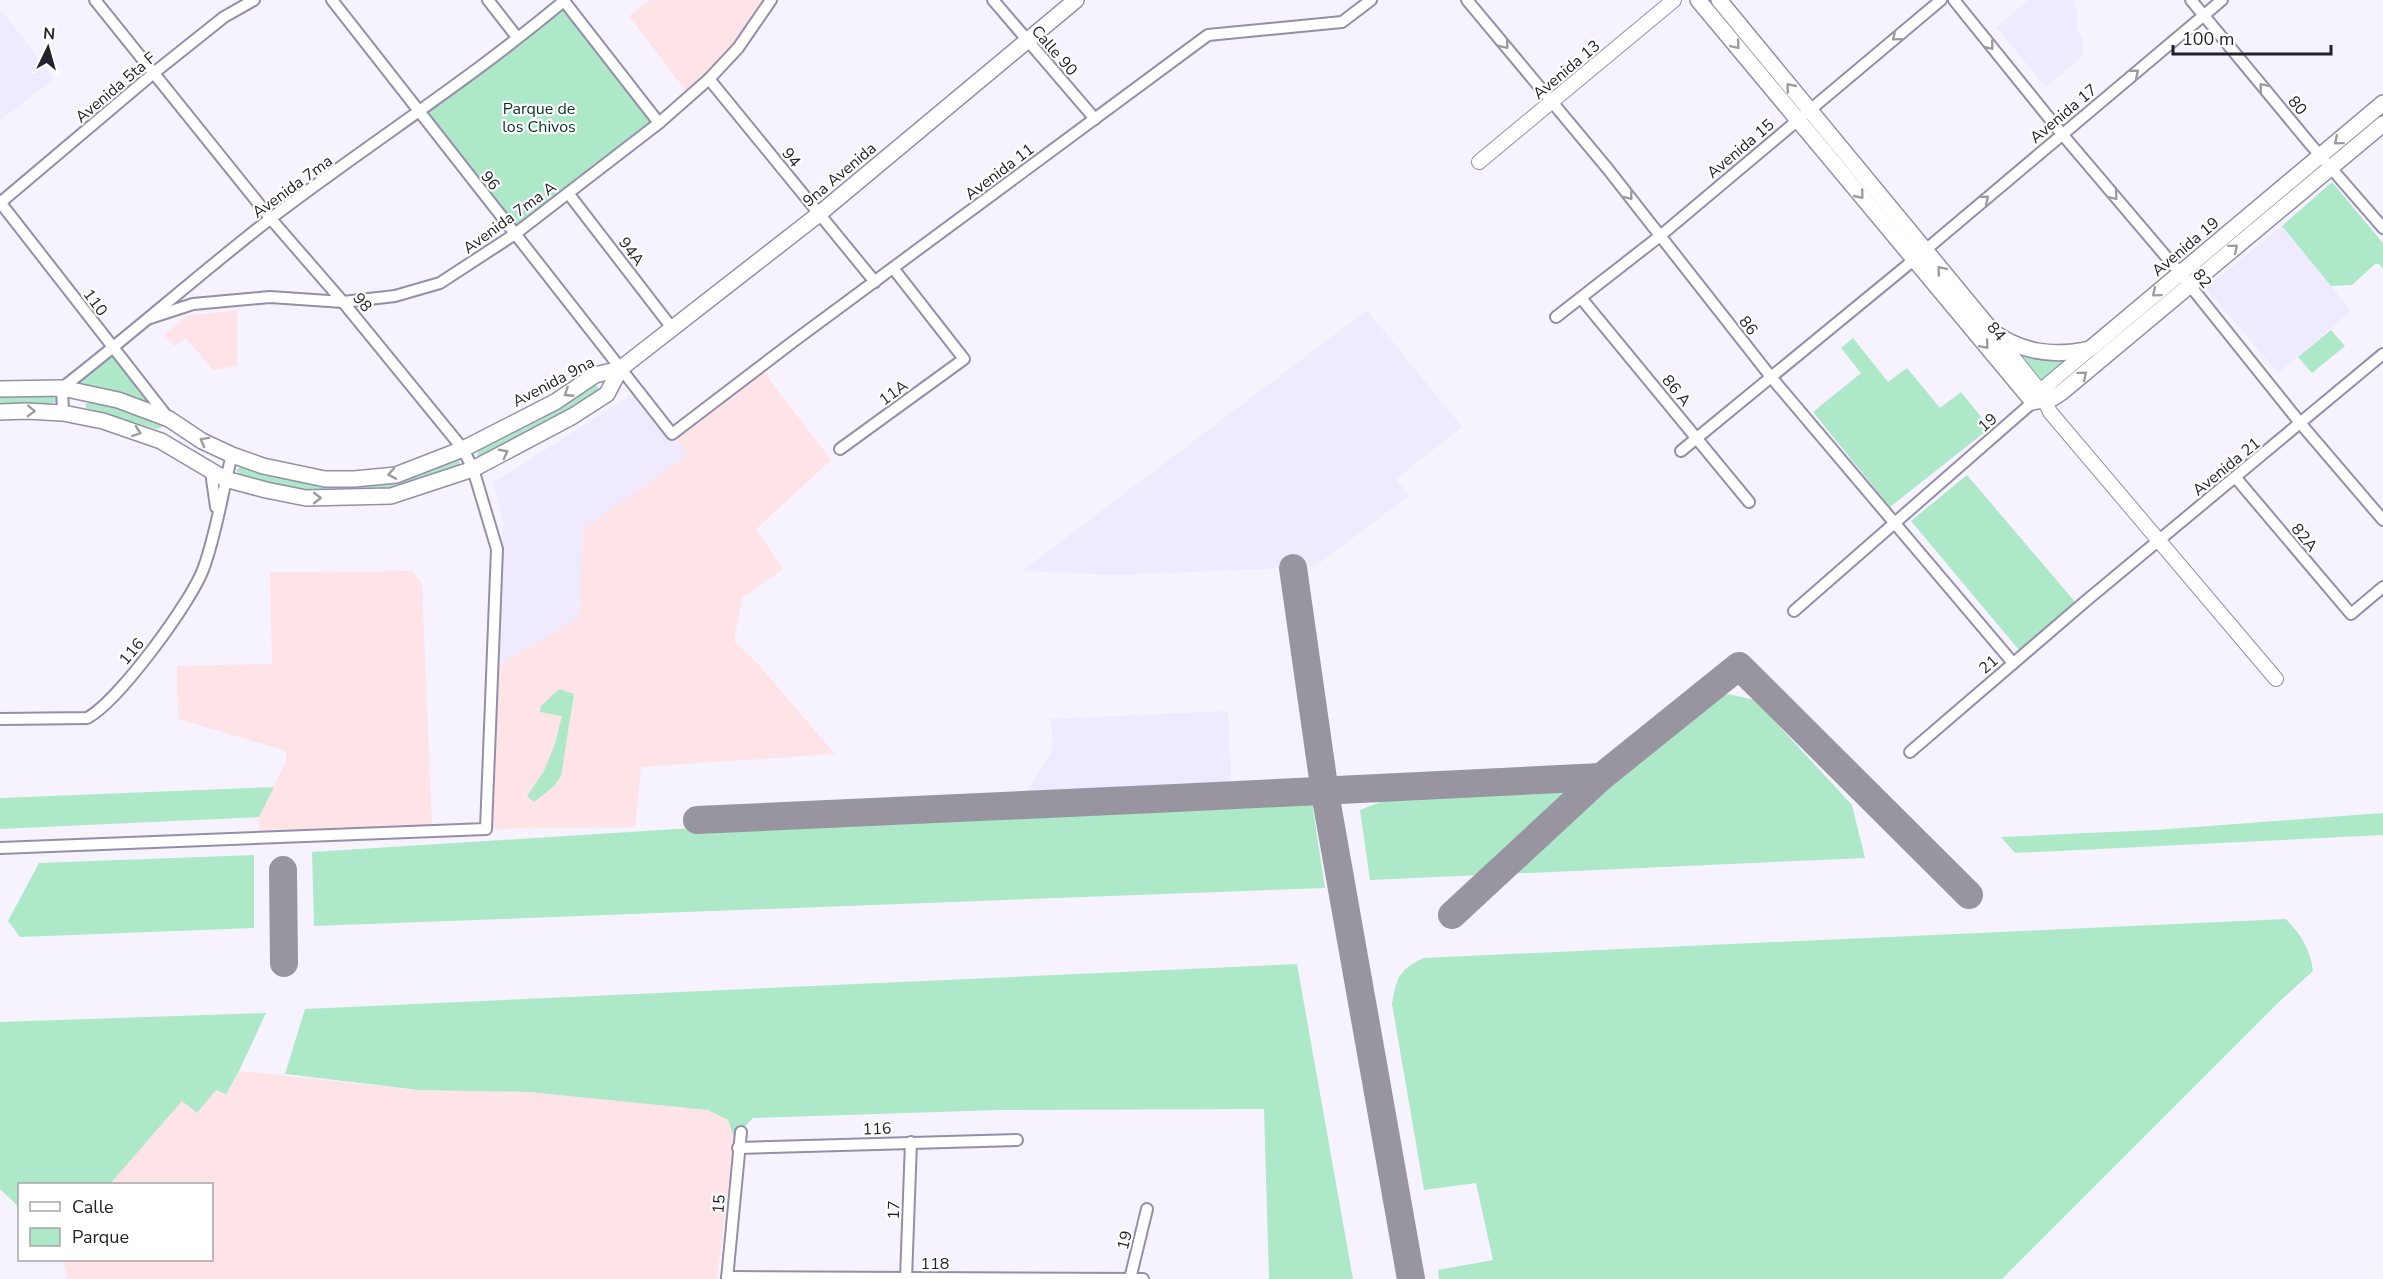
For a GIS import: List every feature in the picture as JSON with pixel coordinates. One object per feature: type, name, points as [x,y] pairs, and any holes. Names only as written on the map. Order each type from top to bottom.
[{"type":"main road","name":"9na Avenida","points":[[620,369],[819,214],[1076,0]]},
{"type":"main road","name":"84","points":[[1698,0],[1803,115],[2039,398]]},
{"type":"main road","name":"84","points":[[1719,0],[1803,115]]},
{"type":"main road","name":"Avenida 19","points":[[2039,398],[2053,398],[2062,392],[2320,155],[2383,104]]},
{"type":"main road","name":"Avenida 19","points":[[2090,349],[2331,167],[2383,124]]},
{"type":"main road","name":"84","points":[[1919,255],[1992,331]]},
{"type":"main road","points":[[1992,331],[2006,341],[2040,352],[2056,354],[2090,349]]},
{"type":"main road","name":"Avenida 9na","points":[[0,389],[62,388],[118,400],[169,419],[202,441],[263,466],[302,476],[354,479],[396,475],[463,449],[555,402],[595,375],[620,369]]},
{"type":"main road","name":"Avenida 9na","points":[[0,412],[63,413],[103,421],[161,441],[225,479],[306,498],[391,495],[473,469],[573,417],[604,396],[620,369]]},
{"type":"street","name":"98","points":[[0,848],[486,829],[497,549],[473,469],[463,449],[343,302],[271,219],[95,0]]},
{"type":"street","name":"Avenida 5ta F","points":[[0,202],[224,17],[254,0]]},
{"type":"street","name":"96","points":[[332,0],[672,434]]},
{"type":"street","points":[[488,0],[517,37]]},
{"type":"street","name":"Avenida 7ma","points":[[62,388],[271,219],[419,112],[564,0]]},
{"type":"street","points":[[564,0],[659,123]]},
{"type":"street","name":"Avenida 7ma A","points":[[150,318],[193,304],[270,297],[343,302],[395,296],[440,283],[515,234],[659,123],[709,80],[738,48],[771,0]]},
{"type":"street","name":"Calle 90","points":[[993,0],[1095,119]]},
{"type":"street","name":"Avenida 11","points":[[672,434],[1208,35],[1342,22],[1371,0]]},
{"type":"street","name":"86","points":[[1467,0],[1552,102],[1771,377],[2013,663]]},
{"type":"street","name":"Avenida 13","points":[[1479,162],[1674,0]]},
{"type":"street","name":"Avenida 15","points":[[1556,317],[1660,236],[1941,0]]},
{"type":"street","name":"82","points":[[1954,0],[2062,134],[2185,279],[2383,520]]},
{"type":"street","name":"80","points":[[2192,0],[2383,228]]},
{"type":"street","name":"Avenida 17","points":[[1696,438],[1919,255],[2222,0]]},
{"type":"street","name":"94","points":[[709,80],[875,282]]},
{"type":"street","name":"94A","points":[[568,193],[672,328]]},
{"type":"street","name":"110","points":[[0,202],[169,419]]},
{"type":"street","name":"11A","points":[[840,449],[964,360],[893,268]]},
{"type":"street","points":[[182,289],[193,304]]},
{"type":"street","name":"86 A","points":[[1581,298],[1749,502]]},
{"type":"street","points":[[1992,331],[2039,398],[2090,349]]},
{"type":"street","name":"Avenida 21","points":[[2086,600],[2383,354]]},
{"type":"street","points":[[62,388],[63,413]]},
{"type":"street","name":"19","points":[[1893,522],[2039,398]]},
{"type":"street","name":"84","points":[[2039,398],[2045,414],[2273,681]]},
{"type":"street","points":[[1681,452],[1696,438]]},
{"type":"street","name":"116","points":[[0,719],[87,717],[98,712],[158,642],[195,588],[204,568],[232,455]]},
{"type":"street","name":"116","points":[[211,472],[217,513]]},
{"type":"street","name":"82A","points":[[2236,478],[2351,614],[2383,587]]},
{"type":"street","points":[[1794,610],[1893,522]]},
{"type":"street","name":"21","points":[[1910,752],[2086,600]]},
{"type":"street","name":"15","points":[[727,1278],[741,1132]]},
{"type":"street","name":"116","points":[[738,1148],[1017,1140]]},
{"type":"street","name":"17","points":[[906,1278],[911,1142]]},
{"type":"street","name":"19","points":[[1130,1279],[1147,1209]]},
{"type":"street","name":"118","points":[[727,1278],[1143,1279]]},
{"type":"shaded area","points":[[650,0],[771,0],[766,10],[689,95],[629,16]]},
{"type":"shaded area","points":[[2029,0],[2075,0],[2072,3],[2078,10],[2077,27],[2082,39],[2083,56],[2046,87],[1996,27]]},
{"type":"shaded area","points":[[0,9],[54,79],[0,120]]},
{"type":"shaded area","points":[[2282,226],[2351,311],[2278,373],[2206,288]]},
{"type":"shaded area","points":[[237,310],[237,366],[213,370],[186,338],[175,346],[164,335],[187,316]]},
{"type":"shaded area","points":[[1367,310],[1462,427],[1396,479],[1409,496],[1314,567],[1116,575],[1022,571]]},
{"type":"shaded area","points":[[760,367],[831,460],[756,529],[783,569],[742,598],[734,641],[758,664],[835,754],[641,767],[635,827],[486,829],[493,668],[579,618],[583,529],[687,455],[672,434]]},
{"type":"shaded area","points":[[638,391],[687,455],[583,529],[579,618],[493,668],[503,524],[494,482]]},
{"type":"shaded area","points":[[412,571],[422,584],[432,827],[259,833],[259,817],[286,761],[286,751],[178,719],[177,666],[272,664],[270,572]]},
{"type":"shaded area","points":[[1228,711],[1232,794],[1019,804],[1053,749],[1051,719]]},
{"type":"shaded area","points":[[239,1071],[419,1090],[529,1092],[708,1110],[728,1120],[734,1138],[717,1279],[67,1279],[63,1261],[213,1261],[213,1183],[111,1183],[182,1101],[197,1113],[216,1090],[226,1094]]},
{"type":"green space","name":"Parque de los Chivos","points":[[564,1],[659,123],[515,234],[419,112]]},
{"type":"green space","points":[[2332,182],[2383,243],[2383,269],[2379,264],[2375,264],[2352,285],[2331,286],[2282,226]]},
{"type":"green space","points":[[2331,330],[2345,346],[2312,373],[2298,357]]},
{"type":"green space","points":[[1853,338],[1888,382],[1907,368],[1940,408],[1961,392],[1990,428],[1890,507],[1813,412],[1861,373],[1841,348]]},
{"type":"green space","points":[[2006,341],[2073,353],[2040,391]]},
{"type":"green space","points":[[113,348],[169,419],[62,388]]},
{"type":"green space","points":[[594,384],[600,389],[580,407],[479,458],[477,456],[479,448]]},
{"type":"green space","points":[[48,395],[56,398],[57,402],[0,404],[0,396]]},
{"type":"green space","points":[[93,401],[160,421],[162,427],[157,429],[86,408],[85,404]]},
{"type":"green space","points":[[455,459],[459,460],[461,468],[405,486],[383,490],[307,492],[240,475],[236,470],[242,466],[399,480]]},
{"type":"green space","points":[[1967,475],[2076,603],[2019,650],[1911,521]]},
{"type":"green space","points":[[559,689],[574,694],[561,776],[554,786],[534,802],[527,796],[544,771],[554,747],[562,716],[540,712],[541,706]]},
{"type":"green space","points":[[1728,694],[1755,700],[1852,805],[1865,858],[1370,880],[1360,810],[1393,797],[1617,781],[1714,698]]},
{"type":"green space","points":[[274,787],[259,817],[0,829],[0,798]]},
{"type":"green space","points":[[1312,802],[1325,888],[314,926],[312,852],[885,816]]},
{"type":"green space","points":[[2383,813],[2383,835],[2015,853],[2001,837],[2156,830]]},
{"type":"green space","points":[[254,855],[254,928],[20,937],[8,921],[39,863]]},
{"type":"green space","points":[[2286,919],[2304,942],[2310,955],[2313,971],[2280,1001],[2002,1279],[1439,1279],[1438,1270],[1493,1260],[1476,1183],[1424,1190],[1392,1004],[1400,976],[1408,967],[1423,958]]},
{"type":"green space","points":[[1297,964],[1353,1279],[1269,1279],[1264,1109],[999,1110],[753,1118],[734,1138],[728,1120],[708,1110],[529,1092],[419,1090],[285,1074],[305,1009]]},
{"type":"green space","points":[[266,1013],[226,1094],[216,1090],[197,1113],[182,1101],[111,1183],[18,1183],[18,1206],[0,1189],[0,1022]]},
{"type":"taxiway","points":[[1293,568],[1325,793],[1411,1279]]},
{"type":"taxiway","points":[[1452,915],[1601,777],[1739,666],[1969,895]]},
{"type":"taxiway","points":[[697,820],[1601,777]]},
{"type":"taxiway","points":[[283,870],[284,963]]}]
